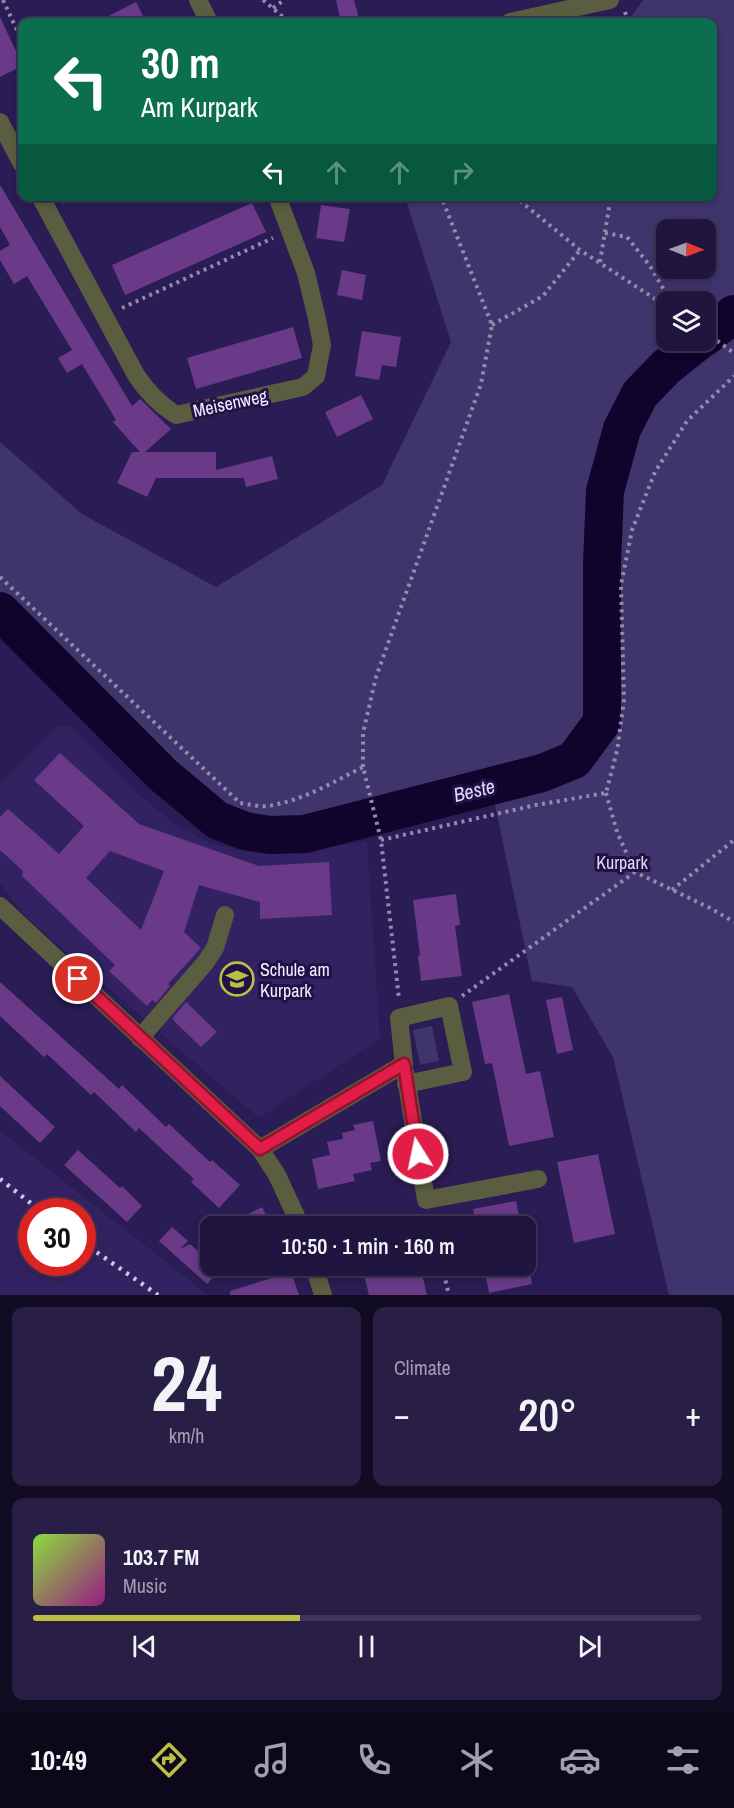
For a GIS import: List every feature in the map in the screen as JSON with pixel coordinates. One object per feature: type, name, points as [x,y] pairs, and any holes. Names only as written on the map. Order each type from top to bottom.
[{"type":"street","points":[[198,0],[207,18]]},
{"type":"street","points":[[528,18],[610,0]]},
{"type":"street","points":[[0,122],[18,156]]},
{"type":"street","name":"Meisenweg","points":[[43,201],[147,392],[161,406],[176,415],[303,387],[316,376],[322,345],[306,273],[279,201]]},
{"type":"street","points":[[0,906],[260,1149],[278,1175],[296,1216]]},
{"type":"street","points":[[141,1038],[205,963],[215,948],[225,915]]},
{"type":"street","points":[[406,1084],[463,1072],[448,1006],[399,1018],[406,1084],[426,1200],[538,1179]]},
{"type":"street","points":[[260,1149],[404,1064]]},
{"type":"street","points":[[317,1276],[323,1295]]},
{"type":"path","points":[[3,0],[18,32]]},
{"type":"path","points":[[263,0],[284,18]]},
{"type":"path","points":[[273,8],[284,0]]},
{"type":"path","points":[[399,1018],[395,954],[381,840],[363,767],[363,732],[376,677],[481,384],[492,325],[443,201]]},
{"type":"path","points":[[520,201],[579,250],[656,299]]},
{"type":"path","points":[[600,262],[610,201]]},
{"type":"path","points":[[104,316],[290,230]]},
{"type":"path","points":[[605,232],[627,237],[650,266],[665,291]]},
{"type":"path","points":[[492,325],[543,296],[579,250]]},
{"type":"path","points":[[716,339],[734,353]]},
{"type":"path","points":[[734,376],[687,421],[655,472],[632,530],[621,585],[624,700],[618,751],[606,794],[617,832],[635,872],[734,922]]},
{"type":"path","points":[[0,577],[240,803],[267,806],[282,802],[310,793],[363,767]]},
{"type":"path","points":[[381,840],[536,805],[606,794]]},
{"type":"path","points":[[672,890],[734,840]]},
{"type":"path","points":[[448,1006],[635,872]]},
{"type":"path","points":[[444,1276],[449,1295]]},
{"type":"shaded area","name":"Schule am Kurpark","points":[[57,726],[72,727],[139,795],[178,826],[211,843],[238,850],[276,854],[367,842],[380,1038],[259,1118],[28,919],[0,883],[0,785]]},
{"type":"shaded area","points":[[0,1131],[85,1198],[18,1198],[18,1276],[96,1276],[96,1207],[208,1295],[0,1295]]},
{"type":"green space","name":"Kurpark","points":[[643,0],[734,0],[734,1295],[669,1295],[613,1057],[572,987],[532,981],[491,786],[305,834],[270,835],[245,831],[217,820],[163,775],[0,611],[0,442],[82,514],[216,587],[382,485],[451,342],[406,201],[717,201],[717,18],[630,18]]},
{"type":"green space","points":[[432,1026],[439,1061],[420,1065],[413,1030]]},
{"type":"building","points":[[336,0],[354,0],[359,18],[340,18]]},
{"type":"building","points":[[136,2],[144,18],[105,18]]},
{"type":"building","points":[[0,17],[18,55],[18,68],[0,77]]},
{"type":"building","points":[[0,185],[132,406],[140,399],[171,429],[145,452],[216,452],[216,470],[272,456],[278,479],[246,487],[244,478],[156,478],[147,497],[117,483],[132,452],[140,452],[113,422],[116,420],[82,364],[67,373],[58,358],[72,350],[27,276],[14,284],[0,260],[0,251],[10,245],[0,227]]},
{"type":"building","points":[[252,203],[266,232],[125,295],[112,265]]},
{"type":"building","points":[[321,205],[350,209],[344,242],[316,238]]},
{"type":"building","points":[[342,270],[366,275],[362,300],[337,295]]},
{"type":"building","points":[[293,327],[302,358],[196,389],[187,358]]},
{"type":"building","points":[[362,331],[401,337],[396,367],[382,365],[379,380],[355,376]]},
{"type":"building","points":[[361,395],[373,419],[337,437],[325,412]]},
{"type":"building","points":[[60,753],[139,824],[259,866],[329,862],[332,915],[260,919],[260,902],[199,885],[184,932],[201,948],[168,984],[170,986],[156,1003],[152,1000],[147,1006],[109,971],[115,965],[22,876],[23,871],[0,850],[0,817],[8,809],[59,854],[84,826],[34,780]],"holes":[[[110,851],[164,871],[141,930],[86,878]]]},
{"type":"building","points":[[456,894],[460,925],[455,926],[462,976],[421,981],[413,900]]},
{"type":"building","points":[[0,982],[119,1089],[122,1085],[166,1127],[169,1124],[210,1162],[212,1160],[240,1185],[219,1208],[191,1182],[194,1179],[139,1128],[136,1132],[94,1092],[91,1095],[47,1054],[44,1057],[0,1016]]},
{"type":"building","points":[[509,994],[526,1074],[540,1071],[554,1137],[509,1146],[492,1063],[485,1064],[472,1002]]},
{"type":"building","points":[[562,997],[573,1050],[557,1054],[546,1000]]},
{"type":"building","points":[[186,1002],[217,1032],[201,1047],[172,1019]]},
{"type":"building","points":[[0,1076],[55,1127],[40,1143],[0,1106]]},
{"type":"building","points":[[373,1121],[381,1161],[370,1163],[372,1170],[353,1174],[355,1181],[318,1189],[312,1159],[330,1155],[327,1142],[343,1139],[342,1133],[355,1130],[353,1125]]},
{"type":"building","points":[[78,1150],[120,1188],[122,1186],[142,1206],[127,1222],[64,1165]]},
{"type":"building","points":[[598,1154],[615,1234],[574,1243],[557,1162]]},
{"type":"building","points":[[516,1201],[519,1216],[475,1216],[473,1209]]},
{"type":"building","points":[[262,1207],[266,1216],[244,1216]]},
{"type":"building","points":[[172,1227],[188,1241],[180,1249],[190,1244],[200,1253],[200,1276],[214,1276],[207,1284],[159,1241]]},
{"type":"building","points":[[278,1276],[292,1276],[299,1295],[230,1295],[230,1291]]},
{"type":"building","points":[[364,1276],[422,1276],[427,1295],[369,1295]]},
{"type":"building","points":[[486,1276],[531,1276],[532,1284],[489,1293]]},
{"type":"waterway","name":"Beste","points":[[716,328],[734,314]]},
{"type":"waterway","name":"Beste","points":[[0,611],[163,775],[217,820],[245,831],[270,835],[305,834],[542,773],[574,760],[602,722],[602,564],[605,491],[622,429],[640,394],[666,367],[686,351]]},
{"type":"railway","points":[[0,1179],[24,1198]]},
{"type":"railway","points":[[96,1252],[158,1295]]},
{"type":"place","name":"Schule am Kurpark","points":[[237,979]]},
{"type":"route","points":[[78,979],[260,1149],[404,1064],[418,1154]]}]
